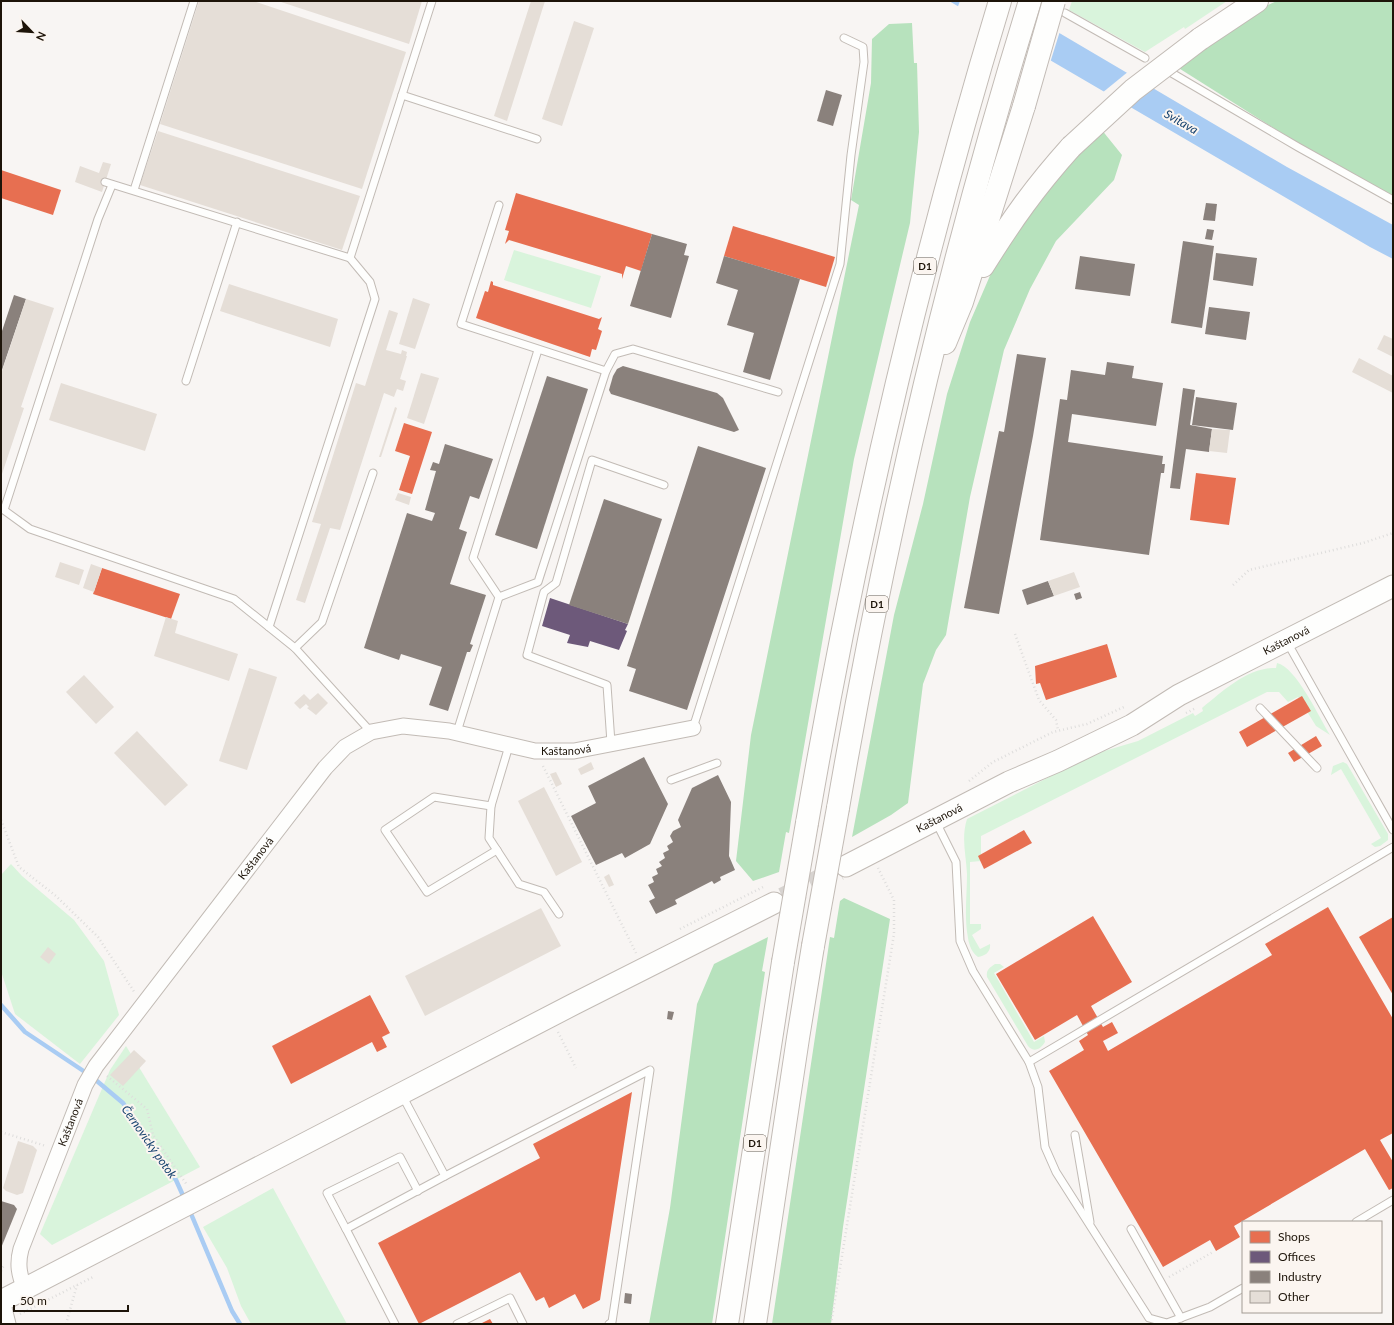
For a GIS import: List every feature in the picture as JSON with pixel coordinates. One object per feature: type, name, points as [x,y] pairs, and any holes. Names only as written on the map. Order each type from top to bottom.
[{"type":"highway","name":"D1","points":[[727,1324],[784,962],[830,693],[880,454],[935,228],[976,80],[1000,1]]},
{"type":"highway","name":"D1","points":[[755,1324],[798,1038],[857,697],[920,401],[967,214],[1001,94],[1030,1]]},
{"type":"highway","points":[[962,302],[1016,213],[1041,180],[1071,148],[1133,90],[1200,39],[1257,1]]},
{"type":"highway","points":[[920,401],[962,302],[1024,106],[1060,7]]},
{"type":"main road","name":"Kaštanová","points":[[846,866],[1032,771],[1067,741],[1122,714],[1180,695],[1393,586]]},
{"type":"main road","points":[[5,1311],[25,1289],[400,1093],[774,903]]},
{"type":"street","name":"Kaštanová","points":[[25,1289],[19,1272],[19,1257],[24,1238],[85,1085],[96,1066],[325,768],[345,747],[371,732],[403,726],[457,732],[509,746],[535,751],[574,751],[693,728]]},
{"type":"lane","points":[[134,190],[194,1]]},
{"type":"lane","points":[[350,258],[432,1]]},
{"type":"lane","points":[[1060,7],[1145,58]]},
{"type":"lane","points":[[693,728],[840,264],[850,155],[864,62],[863,47],[844,38]]},
{"type":"lane","points":[[1170,72],[1298,147],[1393,200]]},
{"type":"lane","points":[[402,95],[537,139]]},
{"type":"lane","points":[[105,182],[350,258],[370,282],[375,299],[269,627]]},
{"type":"lane","points":[[112,184],[98,219],[2,509],[30,529],[226,596],[241,604],[295,648],[371,732]]},
{"type":"lane","points":[[499,205],[461,324],[606,371]]},
{"type":"lane","points":[[186,381],[237,222]]},
{"type":"lane","points":[[499,597],[538,582],[606,371],[615,354],[633,349],[778,392]]},
{"type":"lane","points":[[499,597],[473,558],[538,350]]},
{"type":"lane","points":[[611,744],[607,685],[527,655],[544,592],[556,583],[592,460],[664,485]]},
{"type":"lane","points":[[295,648],[322,622],[373,473]]},
{"type":"lane","points":[[457,732],[499,597]]},
{"type":"lane","points":[[1286,640],[1393,830]]},
{"type":"lane","points":[[1260,708],[1317,768]]},
{"type":"lane","points":[[509,746],[492,806],[489,838],[519,884],[544,892],[559,914]]},
{"type":"lane","points":[[671,780],[717,763]]},
{"type":"lane","points":[[492,806],[434,797],[385,830],[427,892],[497,850]]},
{"type":"lane","points":[[935,820],[956,862],[960,941],[973,971],[1029,1062],[1038,1087],[1045,1147],[1056,1172],[1149,1318],[1167,1323],[1210,1307],[1242,1289]]},
{"type":"lane","points":[[1029,1062],[1393,846]]},
{"type":"lane","points":[[346,1229],[650,1070],[612,1322],[609,1324]]},
{"type":"lane","points":[[400,1093],[446,1176]]},
{"type":"lane","points":[[1075,1135],[1090,1226]]},
{"type":"lane","points":[[395,1324],[327,1193],[400,1156],[418,1191]]},
{"type":"lane","points":[[1358,1221],[1393,1200]]},
{"type":"lane","points":[[1131,1229],[1181,1318]]},
{"type":"lane","points":[[456,1324],[510,1298],[523,1324]]},
{"type":"path","points":[[1233,585],[1249,570],[1363,543],[1393,533]]},
{"type":"path","points":[[1015,634],[1040,700],[1056,720],[1058,730]]},
{"type":"path","points":[[963,786],[993,762],[1058,730],[1087,724],[1132,703]]},
{"type":"path","points":[[535,751],[637,953]]},
{"type":"path","points":[[1,820],[19,866],[56,896],[98,937],[143,1004]]},
{"type":"path","points":[[831,1324],[894,934],[894,900],[871,853]]},
{"type":"path","points":[[96,1066],[147,1109],[153,1135],[182,1177],[195,1201]]},
{"type":"path","points":[[1,1132],[59,1152]]},
{"type":"path","points":[[1161,1282],[1212,1252]]},
{"type":"path","points":[[5,1311],[77,1285],[93,1277]]},
{"type":"path","points":[[66,1324],[77,1285]]},
{"type":"green space","points":[[1072,1],[1227,1],[1185,29],[1184,27],[1145,52],[1069,10]]},
{"type":"green space","points":[[1277,1],[1393,1],[1393,196],[1299,144],[1177,67],[1247,14]]},
{"type":"green space","points":[[912,23],[914,63],[917,63],[919,132],[910,223],[854,459],[789,833],[786,832],[779,872],[753,881],[736,861],[751,735],[859,205],[851,200],[871,83],[872,39],[889,24]]},
{"type":"green space","points":[[1101,129],[1122,155],[1114,180],[1056,241],[1030,289],[1004,350],[970,497],[946,635],[936,650],[923,684],[908,803],[891,815],[852,837],[894,615],[923,504],[947,394],[970,322],[995,264],[1076,150]]},
{"type":"green space","points":[[514,250],[601,276],[591,308],[504,280]]},
{"type":"green space","points":[[1277,663],[1292,673],[1330,735],[1316,726],[1298,697],[1288,702],[1279,692],[1267,692],[981,836],[981,861],[970,862],[970,924],[981,924],[981,929],[972,935],[980,949],[990,944],[990,949],[985,955],[978,957],[972,951],[969,943],[966,922],[967,874],[964,833],[967,819],[1094,754],[1138,741],[1193,713],[1195,716],[1203,711],[1202,708],[1218,694],[1236,681],[1256,671],[1276,668]]},
{"type":"green space","points":[[1343,762],[1347,764],[1388,834],[1388,840],[1380,846],[1375,847],[1371,844],[1381,838],[1341,769],[1331,775],[1333,766]]},
{"type":"green space","points":[[11,864],[22,876],[74,920],[104,961],[119,1015],[80,1064],[15,1014],[1,971],[1,875]]},
{"type":"green space","points":[[844,898],[890,919],[843,1227],[831,1324],[772,1324],[830,937],[834,938],[840,901]]},
{"type":"green space","points":[[768,937],[762,971],[765,972],[712,1324],[649,1324],[670,1208],[697,1004],[714,964]]},
{"type":"green space","points":[[995,964],[1000,964],[1004,967],[994,973],[1034,1042],[1044,1036],[1045,1042],[1042,1047],[1035,1050],[1028,1046],[987,977],[988,969]]},
{"type":"green space","points":[[126,1046],[200,1167],[52,1245],[40,1234],[110,1070]]},
{"type":"green space","points":[[273,1188],[347,1324],[251,1324],[241,1306],[227,1268],[203,1227]]},
{"type":"water","name":"Svitava","points":[[949,1],[1005,1],[1287,167],[1393,225],[1393,259],[1370,247]]},
{"type":"pier","points":[[960,1],[1009,1],[1060,31],[1050,63],[957,9]]},
{"type":"pier","points":[[1129,71],[1152,86],[1127,108],[1102,93]]},
{"type":"building: Shops","points":[[1,170],[61,190],[53,215],[1,198]]},
{"type":"building: Shops","points":[[516,193],[652,234],[641,271],[626,266],[622,279],[622,274],[509,240],[505,244],[509,231],[505,230]]},
{"type":"building: Shops","points":[[733,226],[835,257],[826,287],[724,256]]},
{"type":"building: Shops","points":[[491,281],[493,282],[493,285],[599,319],[602,317],[598,329],[602,331],[596,350],[592,349],[590,357],[476,318],[485,291],[488,292]]},
{"type":"building: Shops","points":[[404,423],[432,432],[412,494],[399,490],[410,456],[395,451]]},
{"type":"building: Shops","points":[[1196,473],[1236,478],[1229,525],[1190,520]]},
{"type":"building: Shops","points":[[102,568],[180,594],[171,619],[93,594]]},
{"type":"building: Shops","points":[[1107,644],[1117,677],[1046,700],[1040,683],[1036,684],[1035,666]]},
{"type":"building: Shops","points":[[1302,696],[1311,711],[1247,747],[1239,732]]},
{"type":"building: Shops","points":[[1316,736],[1322,746],[1294,762],[1288,753]]},
{"type":"building: Shops","points":[[1024,830],[1032,843],[984,869],[978,856]]},
{"type":"building: Shops","points":[[1328,907],[1393,1019],[1393,1133],[1380,1140],[1393,1162],[1393,1188],[1389,1190],[1365,1149],[1234,1226],[1240,1237],[1216,1251],[1210,1240],[1163,1267],[1049,1071],[1084,1050],[1079,1041],[1088,1035],[1077,1015],[1035,1040],[996,974],[1093,916],[1132,982],[1091,1006],[1103,1027],[1112,1022],[1118,1033],[1103,1041],[1108,1051],[1272,955],[1265,944]]},
{"type":"building: Shops","points":[[1393,917],[1393,995],[1359,937]]},
{"type":"building: Shops","points":[[370,995],[390,1033],[382,1037],[387,1047],[377,1052],[372,1042],[291,1084],[272,1046]]},
{"type":"building: Shops","points":[[632,1092],[600,1300],[583,1309],[575,1294],[549,1308],[544,1297],[536,1301],[520,1272],[419,1324],[378,1243],[540,1158],[533,1144]]},
{"type":"building: Shops","points":[[490,1319],[493,1324],[480,1324]]},
{"type":"building: Offices","points":[[550,598],[628,624],[625,630],[627,631],[619,650],[590,641],[588,647],[567,643],[570,635],[542,626]]},
{"type":"building: Industry","points":[[826,90],[842,95],[833,126],[817,121]]},
{"type":"building: Industry","points":[[1206,203],[1217,204],[1215,221],[1203,220]]},
{"type":"building: Industry","points":[[1207,229],[1214,230],[1212,240],[1205,239]]},
{"type":"building: Industry","points":[[652,234],[687,244],[684,255],[689,256],[671,318],[630,306]]},
{"type":"building: Industry","points":[[1183,241],[1214,246],[1202,328],[1171,323]]},
{"type":"building: Industry","points":[[1216,253],[1257,258],[1253,286],[1213,280]]},
{"type":"building: Industry","points":[[724,256],[800,279],[770,380],[743,372],[754,333],[727,325],[738,290],[716,283]]},
{"type":"building: Industry","points":[[1080,256],[1135,264],[1130,296],[1075,289]]},
{"type":"building: Industry","points":[[14,295],[26,299],[1,373],[1,334]]},
{"type":"building: Industry","points":[[1209,307],[1250,312],[1246,340],[1205,334]]},
{"type":"building: Industry","points":[[1017,354],[1046,358],[1033,436],[999,614],[964,608],[999,431],[1004,432]]},
{"type":"building: Industry","points":[[1107,362],[1134,366],[1132,378],[1163,383],[1156,426],[1072,414],[1068,442],[1163,456],[1162,464],[1165,464],[1164,473],[1161,473],[1149,555],[1040,540],[1060,399],[1067,400],[1071,370],[1105,375]]},
{"type":"building: Industry","points":[[623,366],[717,393],[723,398],[739,430],[734,432],[611,394],[609,390],[613,376],[617,369]]},
{"type":"building: Industry","points":[[547,376],[588,389],[537,549],[495,535]]},
{"type":"building: Industry","points":[[1183,388],[1195,390],[1190,425],[1212,429],[1209,452],[1186,449],[1180,489],[1170,488]]},
{"type":"building: Industry","points":[[1196,397],[1237,403],[1233,430],[1192,425]]},
{"type":"building: Industry","points":[[445,444],[493,459],[479,499],[470,496],[459,529],[467,532],[450,584],[486,595],[470,644],[473,645],[470,652],[467,652],[448,711],[429,705],[442,667],[401,654],[399,660],[364,648],[407,513],[432,521],[435,513],[425,510],[436,471],[430,470],[433,462],[439,464]]},
{"type":"building: Industry","points":[[698,446],[766,468],[687,710],[629,691],[636,669],[627,666]]},
{"type":"building: Industry","points":[[604,499],[662,519],[628,624],[569,605]]},
{"type":"building: Industry","points":[[1048,581],[1054,596],[1027,605],[1022,590]]},
{"type":"building: Industry","points":[[1080,592],[1082,598],[1076,600],[1074,594]]},
{"type":"building: Industry","points":[[644,757],[668,804],[650,844],[625,858],[622,853],[596,865],[571,816],[596,803],[588,786]]},
{"type":"building: Industry","points":[[718,775],[731,802],[729,856],[735,870],[720,877],[721,880],[714,884],[712,881],[675,900],[677,904],[656,914],[649,901],[655,898],[648,885],[654,882],[652,877],[658,874],[656,869],[662,866],[659,862],[665,858],[663,853],[669,850],[667,846],[673,842],[670,836],[673,831],[681,827],[678,820],[692,788]]},
{"type":"building: Industry","points":[[668,1011],[674,1012],[672,1020],[667,1019]]},
{"type":"building: Industry","points":[[1,1201],[14,1205],[17,1209],[1,1248]]},
{"type":"building: Industry","points":[[625,1293],[632,1294],[631,1304],[624,1303]]},
{"type":"building: Other","points":[[199,1],[253,1],[406,52],[362,189],[160,124]]},
{"type":"building: Other","points":[[278,1],[422,1],[409,44]]},
{"type":"building: Other","points":[[531,1],[545,1],[507,121],[494,116]]},
{"type":"building: Other","points":[[574,21],[594,28],[562,126],[542,119]]},
{"type":"building: Other","points":[[158,131],[360,196],[342,250],[140,185]]},
{"type":"building: Other","points":[[103,162],[111,164],[102,192],[75,182],[80,166],[99,173]]},
{"type":"building: Other","points":[[229,284],[338,319],[330,347],[220,311]]},
{"type":"building: Other","points":[[413,298],[430,304],[415,349],[399,344]]},
{"type":"building: Other","points":[[26,299],[54,308],[21,407],[24,408],[1,477],[1,374]]},
{"type":"building: Other","points":[[389,310],[398,313],[386,350],[401,354],[402,350],[407,352],[400,379],[406,381],[403,391],[397,389],[394,397],[384,393],[340,530],[330,528],[305,603],[296,600],[321,524],[312,522],[356,383],[365,386]]},
{"type":"building: Other","points":[[1384,335],[1393,339],[1393,357],[1377,349]]},
{"type":"building: Other","points":[[1359,358],[1393,376],[1393,393],[1352,372]]},
{"type":"building: Other","points":[[421,373],[439,378],[424,424],[407,418]]},
{"type":"building: Other","points":[[61,383],[157,414],[145,451],[49,420]]},
{"type":"building: Other","points":[[395,407],[397,408],[381,457],[379,457]]},
{"type":"building: Other","points":[[1212,429],[1230,430],[1227,453],[1209,451]]},
{"type":"building: Other","points":[[398,493],[411,497],[409,505],[395,500]]},
{"type":"building: Other","points":[[60,562],[84,570],[79,585],[55,577]]},
{"type":"building: Other","points":[[91,564],[102,568],[94,592],[83,588]]},
{"type":"building: Other","points":[[1074,572],[1080,587],[1054,596],[1048,581]]},
{"type":"building: Other","points":[[166,617],[178,621],[175,633],[238,654],[229,681],[154,656]]},
{"type":"building: Other","points":[[249,668],[277,677],[247,770],[219,761]]},
{"type":"building: Other","points":[[84,675],[114,707],[96,724],[66,692]]},
{"type":"building: Other","points":[[318,693],[328,703],[316,715],[307,708],[309,707],[306,704],[300,709],[294,703],[304,694],[310,700]]},
{"type":"building: Other","points":[[137,731],[188,785],[165,806],[114,753]]},
{"type":"building: Other","points":[[591,762],[594,769],[581,775],[578,769]]},
{"type":"building: Other","points":[[556,772],[562,784],[556,787],[550,774]]},
{"type":"building: Other","points":[[544,787],[582,862],[556,876],[518,801]]},
{"type":"building: Other","points":[[609,874],[614,885],[609,887],[604,877]]},
{"type":"building: Other","points":[[541,908],[561,946],[425,1016],[405,976]]},
{"type":"building: Other","points":[[48,947],[56,954],[49,964],[40,957]]},
{"type":"building: Other","points":[[134,1050],[146,1061],[123,1086],[110,1075]]},
{"type":"building: Other","points":[[18,1141],[33,1146],[37,1150],[23,1193],[17,1195],[6,1191],[3,1188]]},
{"type":"waterway","name":"Černovický potok","points":[[1,1005],[25,1032],[91,1076],[123,1103],[176,1180],[185,1200]]},
{"type":"waterway","name":"Černovický potok","points":[[189,1209],[232,1311],[240,1324]]},
{"type":"tunnel","points":[[783,898],[839,870]]}]
